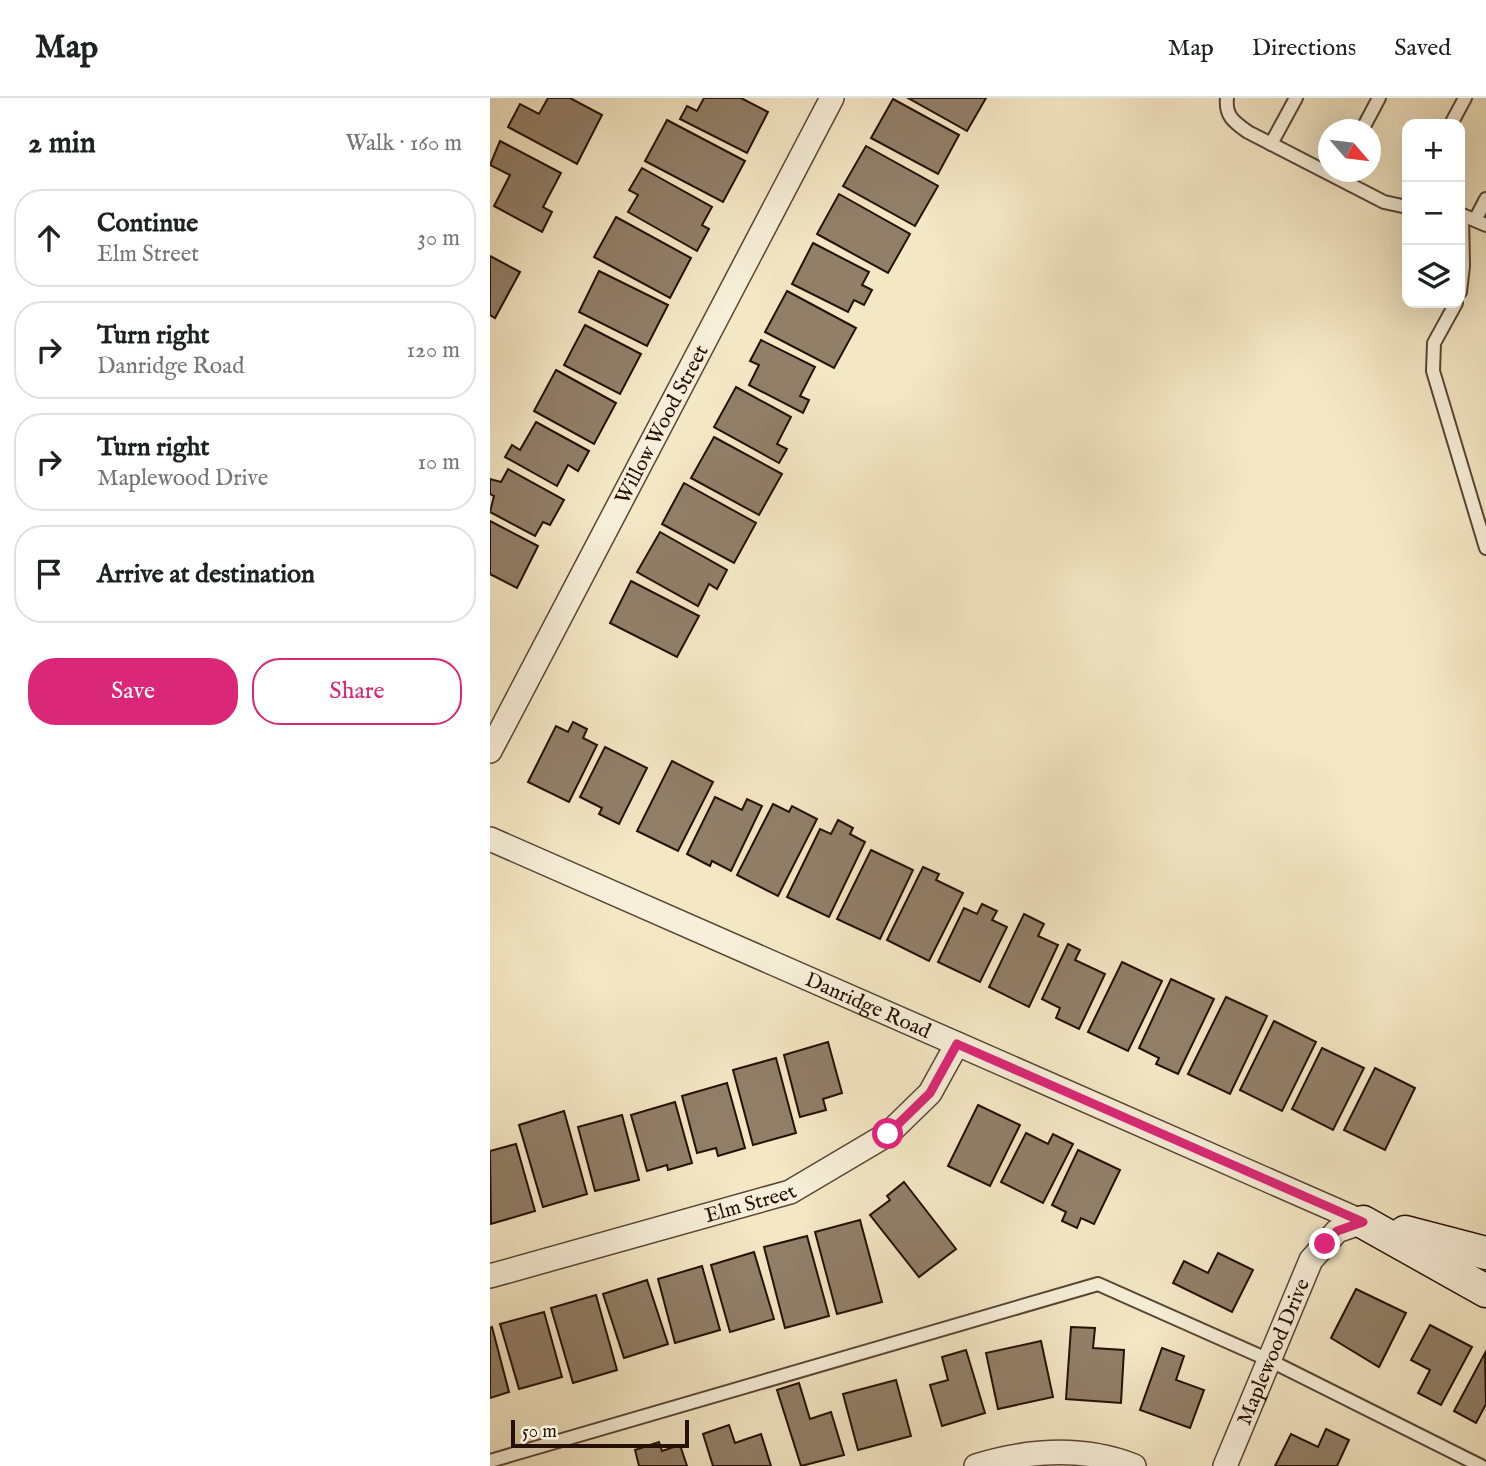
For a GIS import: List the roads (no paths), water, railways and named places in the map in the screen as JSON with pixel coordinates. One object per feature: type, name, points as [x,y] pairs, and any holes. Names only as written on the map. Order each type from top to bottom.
[{"type":"street","name":"Willow Wood Street","points":[[490,751],[832,98]]},
{"type":"street","name":"Danridge Road","points":[[490,839],[1363,1222],[1486,1291]]},
{"type":"street","name":"Elm Street","points":[[490,1276],[790,1192],[888,1134],[930,1093],[957,1044]]},
{"type":"street","name":"Danridge Road","points":[[1363,1222],[1486,1253]]},
{"type":"street","name":"Maplewood Drive","points":[[1225,1466],[1311,1260],[1337,1231],[1363,1222]]},
{"type":"street","points":[[976,1466],[999,1459],[1065,1451],[1112,1458],[1134,1466]]},
{"type":"lane","points":[[1227,98],[1226,110],[1232,120],[1271,144],[1318,165]]},
{"type":"lane","points":[[1271,144],[1296,98]]},
{"type":"lane","points":[[1368,119],[1379,98]]},
{"type":"lane","points":[[1454,119],[1465,98]]},
{"type":"lane","points":[[1350,182],[1384,202],[1402,206]]},
{"type":"lane","points":[[1465,254],[1471,219],[1486,199]]},
{"type":"lane","points":[[1453,308],[1434,343],[1433,371],[1486,548]]},
{"type":"lane","points":[[490,1461],[1098,1284],[1269,1360],[1481,1466]]}]
